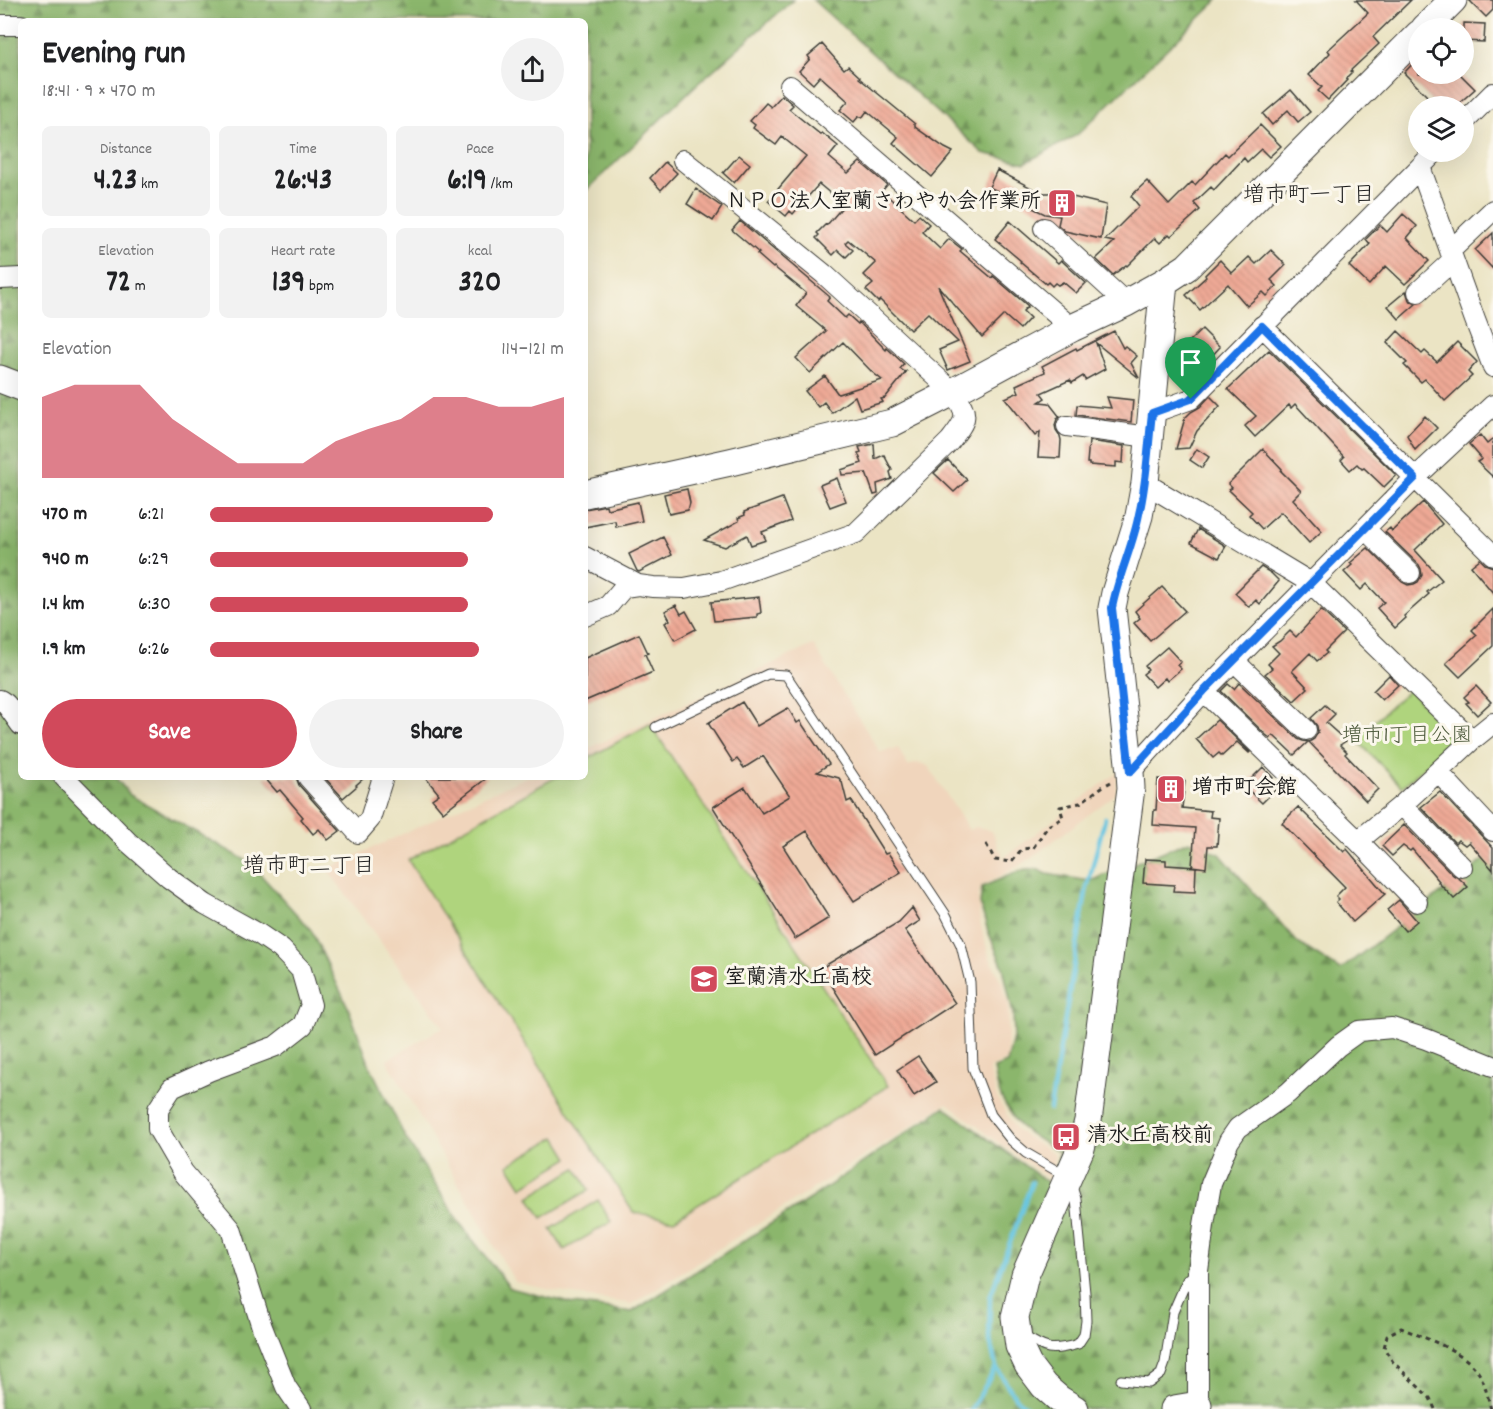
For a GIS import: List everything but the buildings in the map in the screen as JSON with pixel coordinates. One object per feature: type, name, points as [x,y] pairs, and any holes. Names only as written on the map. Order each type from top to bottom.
[{"type":"street","points":[[1435,18],[1453,0]]},
{"type":"street","points":[[0,25],[18,25]]},
{"type":"street","points":[[588,493],[892,423],[1072,328],[1126,303],[1187,267],[1408,45]]},
{"type":"street","points":[[790,86],[1072,328]]},
{"type":"street","points":[[1474,112],[1493,93]]},
{"type":"street","points":[[588,615],[608,606],[624,587],[638,585],[684,588],[721,581],[856,533],[950,441],[962,425],[966,413],[953,392],[824,274],[683,160]]},
{"type":"street","points":[[1067,426],[1150,425],[1191,399],[1425,162]]},
{"type":"street","points":[[1420,167],[1493,367]]},
{"type":"street","points":[[1418,292],[1493,210]]},
{"type":"street","points":[[1044,228],[1126,303]]},
{"type":"street","points":[[0,279],[18,278]]},
{"type":"street","points":[[1075,1409],[1044,1386],[1028,1365],[1019,1346],[1015,1317],[1025,1275],[1069,1178],[1081,1148],[1088,1121],[1131,788],[1112,608],[1139,516],[1145,483],[1164,282]]},
{"type":"street","points":[[1262,326],[1493,555]]},
{"type":"street","points":[[0,379],[18,386]]},
{"type":"street","points":[[1130,772],[1204,691],[1415,478],[1493,405]]},
{"type":"street","points":[[1145,483],[1311,583],[1472,740]]},
{"type":"street","points":[[1365,529],[1410,573]]},
{"type":"street","points":[[588,559],[638,585]]},
{"type":"street","points":[[1234,661],[1306,729]]},
{"type":"street","points":[[1204,691],[1358,841],[1417,902]]},
{"type":"street","points":[[0,700],[6,704],[18,721]]},
{"type":"street","points":[[1358,841],[1402,806],[1493,723]]},
{"type":"street","points":[[1438,772],[1493,831]]},
{"type":"street","points":[[67,780],[128,842],[169,878],[205,904],[259,934],[281,950],[301,970],[311,1005],[303,1025],[276,1046],[171,1088],[158,1109],[158,1129],[183,1172],[231,1229],[262,1327],[286,1387],[301,1409]]},
{"type":"street","points":[[311,780],[358,833],[370,819],[382,780]]},
{"type":"street","points":[[1402,806],[1462,867]]},
{"type":"street","points":[[1190,1408],[1197,1348],[1198,1271],[1212,1184],[1229,1141],[1238,1128],[1288,1093],[1338,1046],[1359,1031],[1392,1028],[1493,1066]]},
{"type":"lane","points":[[656,727],[768,674],[786,675],[946,915],[961,945],[970,982],[973,1068],[991,1115],[1011,1140],[1026,1153],[1069,1178],[1076,1198],[1085,1293],[1084,1335],[1078,1344],[1047,1349],[1017,1332]]},
{"type":"lane","points":[[1121,1380],[1149,1383],[1161,1374],[1165,1363],[1173,1312],[1187,1280],[1198,1271]]},
{"type":"path","points":[[986,844],[995,860],[1011,862],[1022,849],[1033,848],[1048,826],[1063,818],[1059,807],[1080,803],[1102,787],[1130,772]]},
{"type":"path","points":[[1435,1409],[1430,1398],[1393,1362],[1384,1347],[1387,1335],[1401,1328],[1459,1353],[1473,1365],[1481,1377],[1491,1409]]},
{"type":"shaded area","name":"室蘭清水丘高校","points":[[813,645],[880,752],[898,748],[908,766],[916,763],[929,767],[969,830],[975,827],[991,831],[998,849],[1002,852],[1002,859],[1118,772],[1116,794],[1024,863],[981,886],[978,898],[980,922],[989,956],[1003,985],[1009,1006],[1007,1060],[989,1068],[997,1098],[1017,1131],[1055,1154],[1051,1180],[947,1103],[632,1304],[515,1282],[387,1060],[443,1027],[327,869],[520,780],[588,780],[588,749]]},
{"type":"green space","points":[[0,0],[793,0],[694,87],[588,189],[588,18],[18,18],[18,780],[118,780],[130,795],[249,862],[311,930],[348,1007],[370,1066],[405,1137],[459,1222],[510,1288],[573,1304],[632,1312],[811,1198],[944,1107],[1053,1186],[1059,1152],[1017,1123],[1002,1099],[997,1085],[994,1068],[1007,1063],[1014,1033],[1013,1014],[1003,967],[980,904],[982,887],[1019,871],[1037,869],[1047,874],[1090,881],[1189,841],[1220,854],[1298,943],[1340,970],[1493,853],[1493,1409],[0,1409]]},
{"type":"green space","points":[[813,0],[1218,0],[1077,135],[1025,163],[983,153]]},
{"type":"green space","name":"増市1丁目公園","points":[[1409,690],[1456,738],[1402,787],[1355,738]]},
{"type":"green space","points":[[650,724],[888,1086],[674,1220],[633,1212],[408,860],[551,780],[588,780],[588,758]]},
{"type":"green space","points":[[556,1137],[569,1158],[522,1187],[508,1165]]},
{"type":"green space","points":[[576,1168],[589,1190],[542,1218],[529,1197]]},
{"type":"green space","points":[[598,1200],[611,1222],[564,1250],[551,1229]]},
{"type":"waterway","points":[[1050,1109],[1086,892],[1105,818]]},
{"type":"waterway","points":[[1028,1409],[1015,1397],[996,1367],[989,1336],[990,1297],[1032,1182]]},
{"type":"waterway","points":[[971,1409],[996,1367]]},
{"type":"place","name":"ＮＰＯ法人室蘭さわやか会作業所","points":[[1062,203]]},
{"type":"place","name":"増市町会館","points":[[1171,789]]},
{"type":"place","name":"室蘭清水丘高校","points":[[704,979]]},
{"type":"place","name":"清水丘高校前","points":[[1066,1137]]},
{"type":"district","name":"増市町一丁目","points":[[1309,196]]},
{"type":"district","name":"増市町二丁目","points":[[309,867]]},
{"type":"route","points":[[1262,326],[1415,478],[1204,691],[1130,772],[1112,608],[1139,516],[1145,483],[1152,413],[1191,399],[1262,326]]}]
